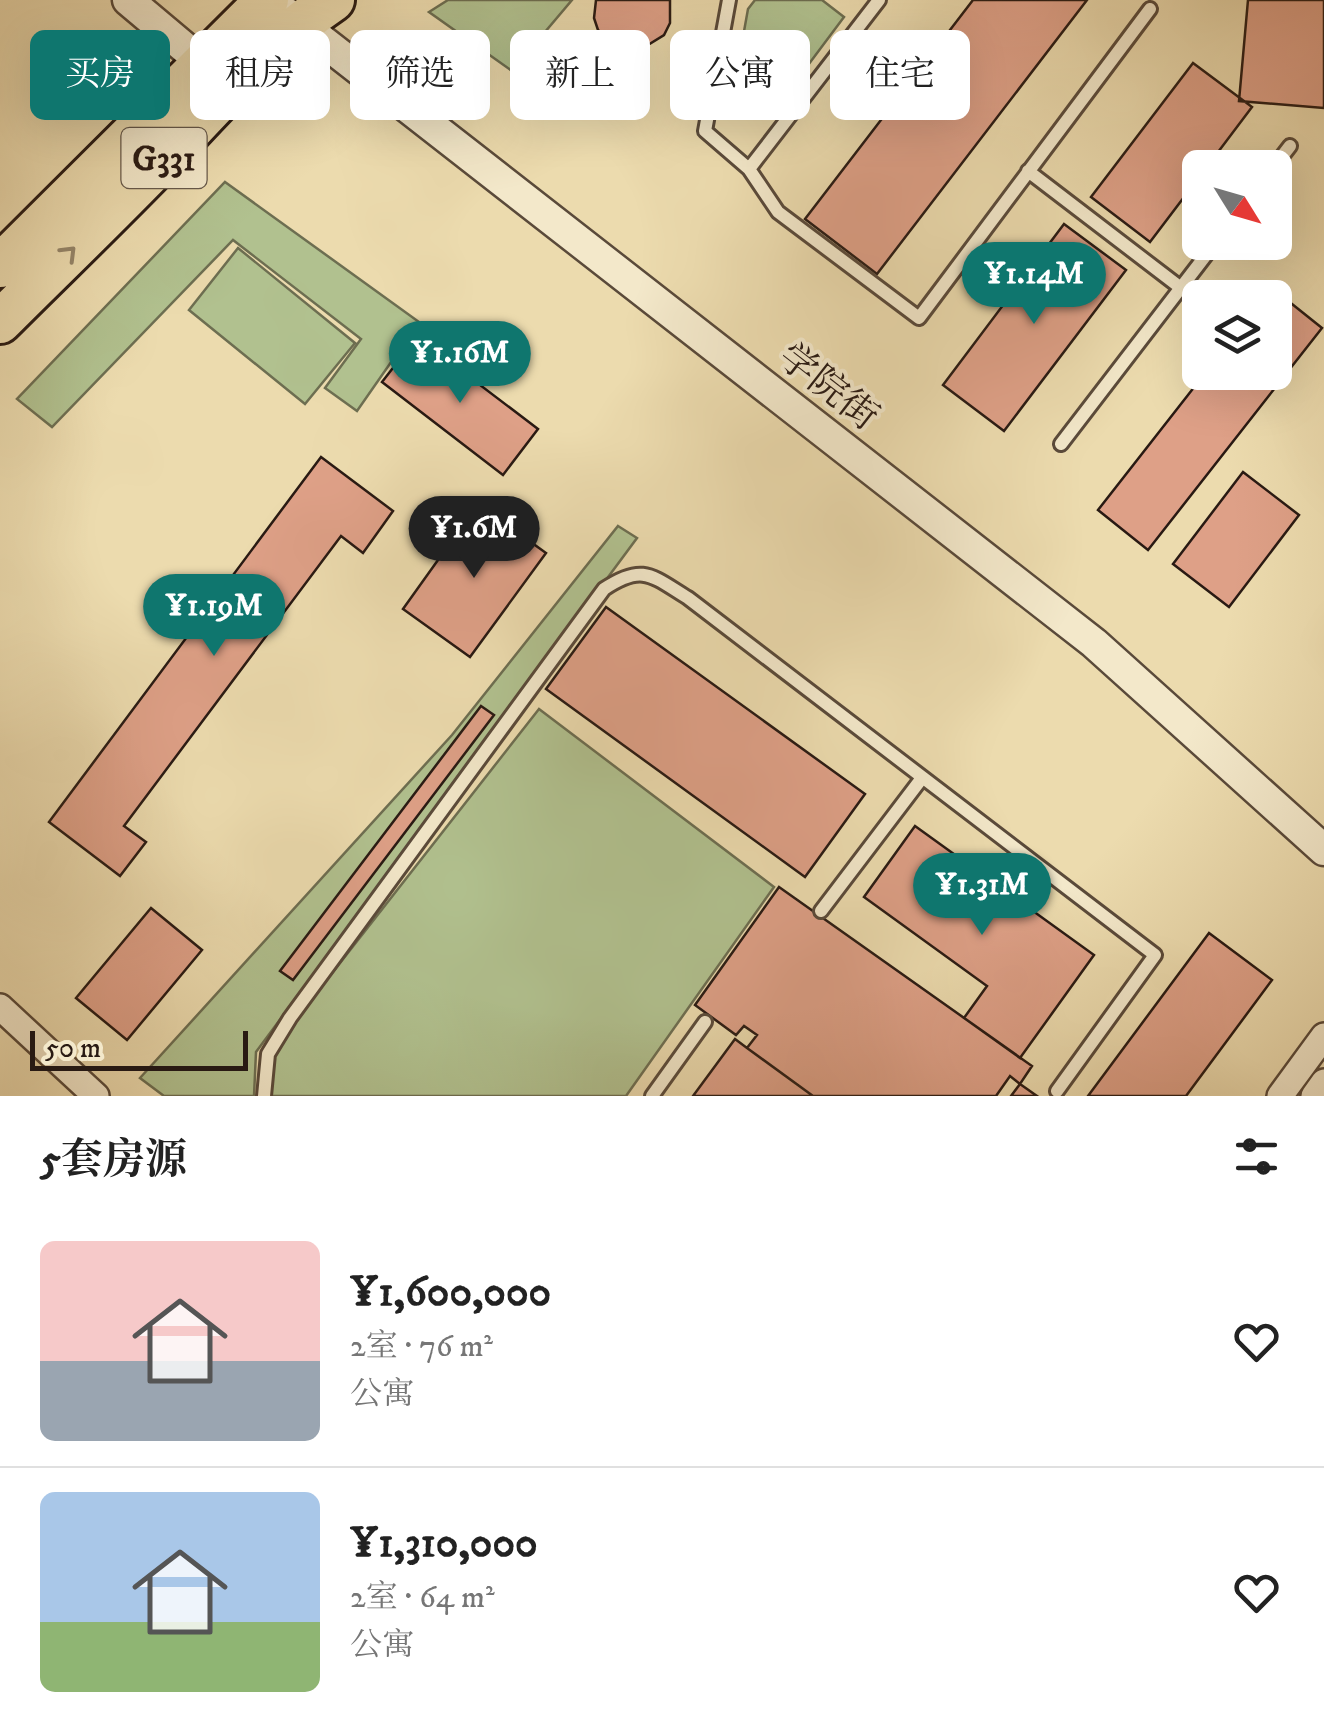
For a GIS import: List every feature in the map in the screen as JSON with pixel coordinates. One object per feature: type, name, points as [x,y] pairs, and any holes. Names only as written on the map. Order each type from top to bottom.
[{"type":"highway","name":"G331","points":[[266,30],[292,6]]},
{"type":"highway","name":"G331","points":[[0,266],[190,99]]},
{"type":"highway","name":"G331","points":[[0,322],[176,146],[191,120]]},
{"type":"street","points":[[128,0],[190,52]]},
{"type":"street","name":"学院街","points":[[292,6],[1094,643],[1324,850]]},
{"type":"street","points":[[0,1007],[96,1096]]},
{"type":"street","points":[[1280,1096],[1324,1036]]},
{"type":"street","points":[[1314,1096],[1324,1082]]},
{"type":"lane","points":[[730,0],[705,131],[749,169],[778,212],[919,318],[1150,9]]},
{"type":"lane","points":[[749,169],[879,0]]},
{"type":"lane","points":[[1287,150],[1290,146]]},
{"type":"lane","points":[[1028,172],[1181,288]]},
{"type":"lane","points":[[1061,444],[1202,260]]},
{"type":"lane","points":[[264,1096],[268,1054],[290,1018],[604,589],[626,575],[653,576],[688,598],[1156,956],[1056,1092]]},
{"type":"lane","points":[[822,911],[922,778]]},
{"type":"lane","points":[[652,1096],[705,1022]]},
{"type":"green space","points":[[448,0],[572,0],[547,30],[510,30],[510,70],[490,55],[490,30],[454,30],[429,12]]},
{"type":"green space","points":[[755,0],[822,0],[844,17],[830,30],[830,36],[810,62],[810,30],[744,30],[748,9]]},
{"type":"green space","points":[[225,182],[419,322],[357,411],[325,388],[361,339],[233,240],[52,427],[17,399]]},
{"type":"green space","points":[[238,248],[355,343],[305,404],[189,310]]},
{"type":"green space","points":[[618,526],[637,538],[256,1052],[254,1096],[164,1096],[140,1078],[452,735]]},
{"type":"green space","points":[[539,709],[774,887],[626,1096],[271,1096],[274,1058],[300,1014]]},
{"type":"building","points":[[596,0],[670,0],[670,23],[664,35],[650,44],[650,30],[598,30],[594,18]]},
{"type":"building","points":[[973,0],[1087,0],[877,274],[805,219],[881,120],[970,120],[970,30],[950,30]]},
{"type":"building","points":[[1248,0],[1324,0],[1324,108],[1239,101]]},
{"type":"building","points":[[1193,63],[1252,107],[1220,150],[1182,150],[1182,200],[1150,242],[1091,197]]},
{"type":"building","points":[[1064,224],[1126,270],[1004,431],[943,385]]},
{"type":"building","points":[[1292,304],[1322,328],[1292,366]]},
{"type":"building","points":[[417,337],[538,429],[503,475],[382,382]]},
{"type":"building","points":[[1192,390],[1273,390],[1148,550],[1098,510]]},
{"type":"building","points":[[321,457],[393,511],[363,553],[341,536],[124,826],[146,842],[120,876],[49,822]]},
{"type":"building","points":[[1243,472],[1299,515],[1229,607],[1173,564]]},
{"type":"building","points":[[478,504],[546,553],[470,657],[403,609]]},
{"type":"building","points":[[606,607],[865,794],[805,877],[546,689]]},
{"type":"building","points":[[481,706],[494,715],[293,980],[280,971]]},
{"type":"building","points":[[915,826],[1094,955],[1020,1058],[964,1018],[987,986],[864,897]]},
{"type":"building","points":[[779,887],[1032,1066],[1020,1084],[1010,1076],[996,1096],[813,1096],[747,1048],[757,1035],[744,1026],[736,1035],[695,1005]]},
{"type":"building","points":[[151,908],[202,950],[127,1040],[76,998]]},
{"type":"building","points":[[1209,933],[1272,980],[1186,1096],[1088,1096]]},
{"type":"building","points":[[735,1039],[747,1048],[813,1096],[693,1096]]},
{"type":"building","points":[[1020,1084],[1037,1096],[1011,1096]]}]
